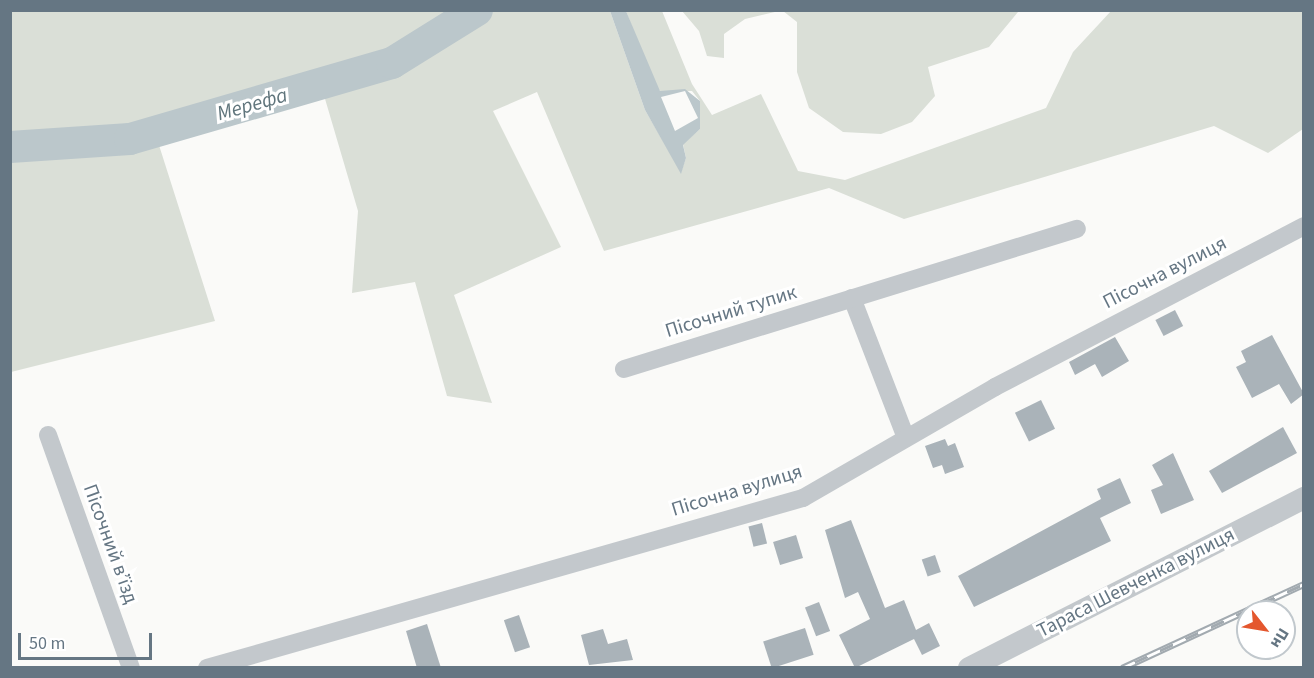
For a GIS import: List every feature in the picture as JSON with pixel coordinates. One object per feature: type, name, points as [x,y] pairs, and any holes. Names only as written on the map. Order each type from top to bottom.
[{"type":"street","name":"Пісочна вулиця","points":[[207,668],[803,498],[906,438],[1304,226]]},
{"type":"street","name":"Пісочний тупик","points":[[624,369],[1077,229]]},
{"type":"street","points":[[852,298],[906,438]]},
{"type":"street","name":"Пісочний в’їзд","points":[[48,435],[131,668]]},
{"type":"street","name":"Тараса Шевченка вулиця","points":[[969,668],[1304,498]]},
{"type":"shaded area","points":[[1018,10],[1018,12],[989,47],[928,67],[935,96],[912,122],[881,134],[843,132],[809,108],[797,72],[797,22],[783,11]]},
{"type":"shaded area","points":[[11,11],[610,11],[645,110],[681,172],[686,158],[683,144],[700,129],[700,101],[692,91],[660,91],[654,84],[626,11],[662,11],[692,84],[712,115],[761,94],[798,171],[845,180],[1046,108],[1073,52],[1111,11],[1303,11],[1303,129],[1268,153],[1214,126],[904,219],[829,188],[604,251],[537,92],[493,111],[561,247],[454,295],[492,403],[447,396],[415,282],[352,293],[358,211],[323,92],[158,142],[215,321],[11,372]]},
{"type":"shaded area","points":[[610,11],[626,11],[660,91],[685,89],[700,101],[700,129],[683,145],[686,158],[681,174],[645,110]],"holes":[[[685,91],[698,118],[675,131],[661,97]]]},
{"type":"shaded area","points":[[682,11],[779,11],[745,19],[724,34],[724,58],[707,56],[699,31]]},
{"type":"building","points":[[1175,310],[1183,326],[1164,336],[1155,320]]},
{"type":"building","points":[[1272,335],[1304,394],[1291,404],[1279,384],[1252,398],[1236,367],[1246,362],[1241,351]]},
{"type":"building","points":[[1115,337],[1129,361],[1102,377],[1095,364],[1075,375],[1069,362]]},
{"type":"building","points":[[1041,400],[1055,429],[1029,441],[1015,413]]},
{"type":"building","points":[[1283,427],[1297,453],[1222,493],[1209,471]]},
{"type":"building","points":[[945,439],[948,446],[955,443],[964,467],[945,474],[942,465],[933,468],[925,446]]},
{"type":"building","points":[[1173,453],[1194,500],[1161,514],[1151,490],[1163,485],[1152,465]]},
{"type":"building","points":[[1120,478],[1131,503],[1100,518],[1111,541],[974,607],[958,576],[1101,499],[1097,489]]},
{"type":"building","points":[[851,520],[885,608],[904,600],[916,630],[929,623],[940,646],[922,655],[914,639],[855,668],[839,635],[870,619],[858,592],[845,598],[825,530]]},
{"type":"building","points":[[762,523],[767,543],[753,547],[748,526]]},
{"type":"building","points":[[796,535],[803,558],[780,565],[773,542]]},
{"type":"building","points":[[935,555],[941,572],[928,577],[922,560]]},
{"type":"building","points":[[819,602],[830,631],[816,636],[805,607]]},
{"type":"building","points":[[519,615],[530,647],[515,652],[504,620]]},
{"type":"building","points":[[427,624],[441,668],[417,668],[406,631]]},
{"type":"building","points":[[805,628],[814,655],[772,668],[763,642]]},
{"type":"building","points":[[603,629],[608,644],[627,639],[633,660],[589,665],[581,635]]},
{"type":"waterway","name":"Мерефа","points":[[10,147],[130,139],[392,63],[477,10]]},
{"type":"railway","points":[[1122,668],[1304,584]]}]
